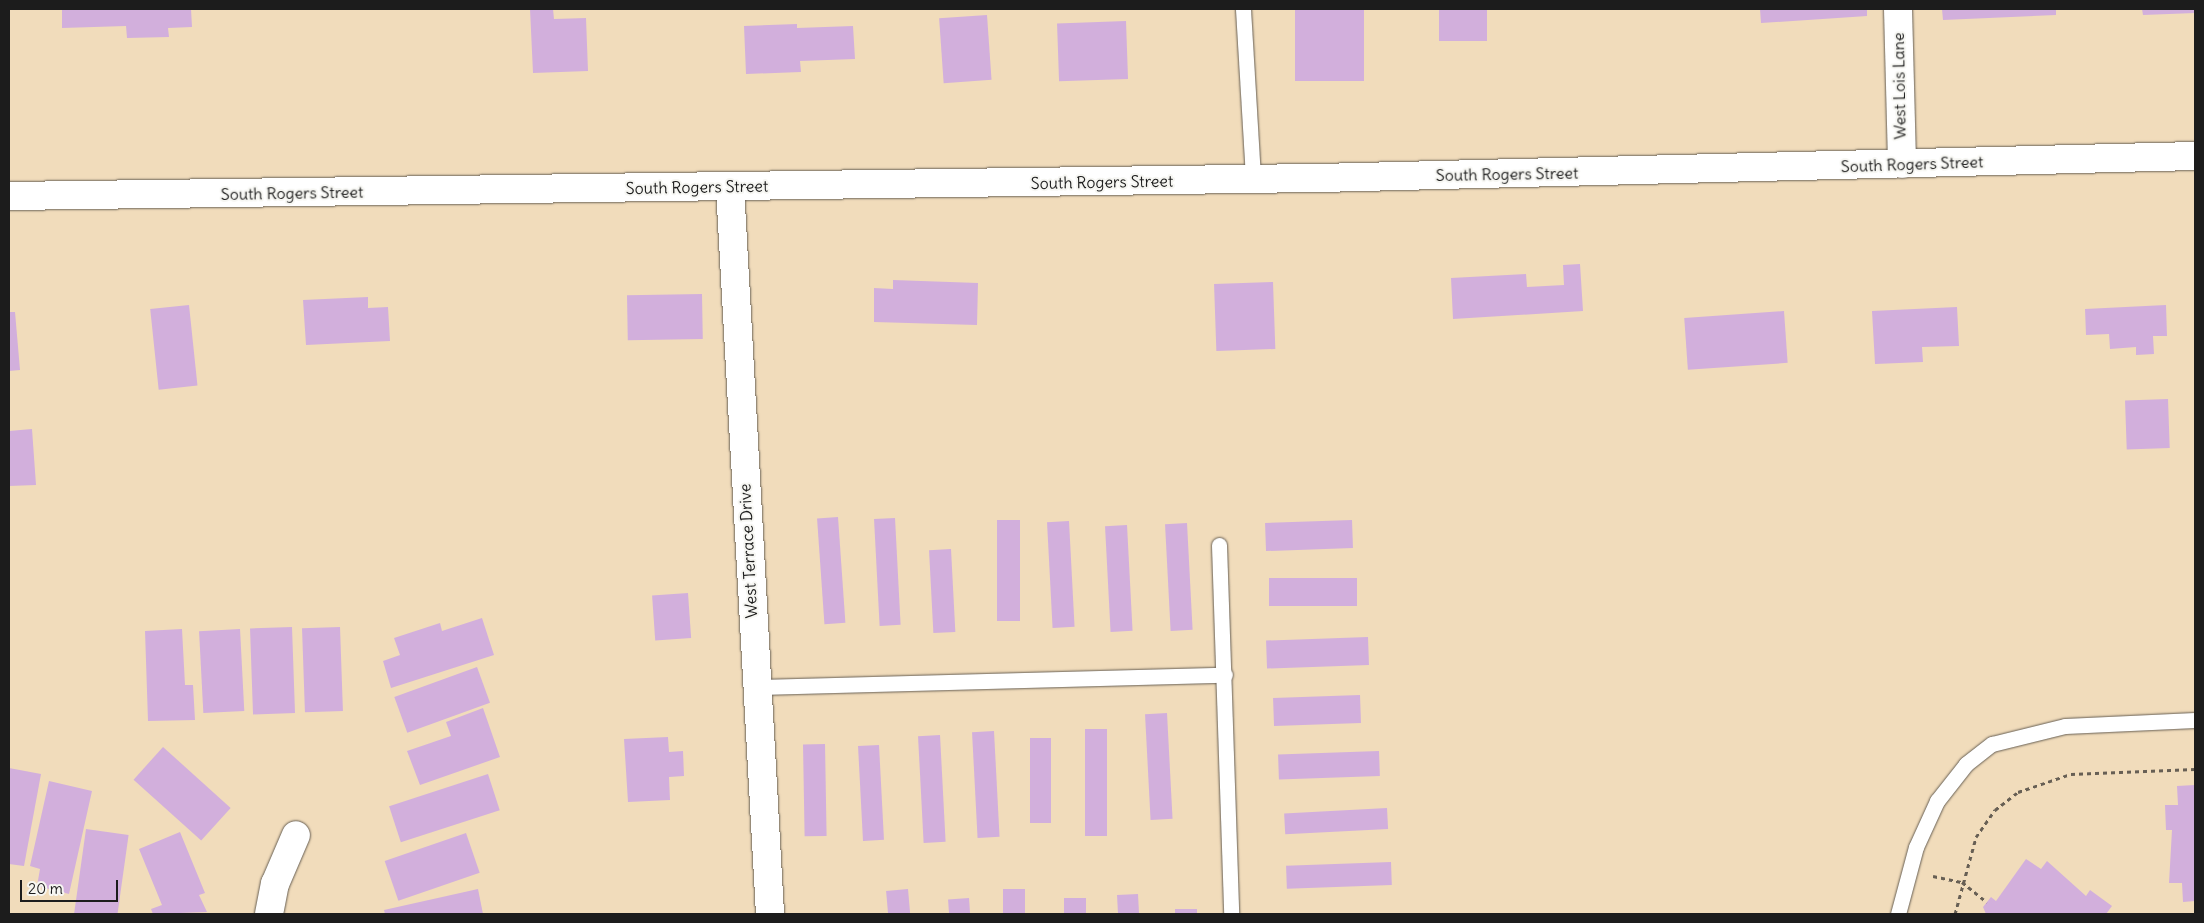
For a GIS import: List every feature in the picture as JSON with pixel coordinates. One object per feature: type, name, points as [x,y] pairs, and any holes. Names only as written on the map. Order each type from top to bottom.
[{"type":"street","name":"West Lois Lane","points":[[1898,9],[1902,164]]},
{"type":"street","name":"South Rogers Street","points":[[9,196],[1253,179],[2195,156]]},
{"type":"street","name":"West Terrace Drive","points":[[730,187],[770,914]]},
{"type":"street","points":[[269,914],[275,884],[296,835]]},
{"type":"lane","points":[[1243,9],[1253,179]]},
{"type":"lane","points":[[1219,545],[1225,676],[1231,914]]},
{"type":"lane","points":[[757,687],[1225,676]]},
{"type":"lane","points":[[1898,914],[1916,847],[1936,801],[1966,764],[1992,744],[2065,726],[2195,720]]},
{"type":"path","points":[[1955,914],[1968,854],[1986,821],[2005,801],[2032,785],[2071,774],[2195,769]]},
{"type":"path","points":[[1934,876],[1962,882],[1987,902]]},
{"type":"building","points":[[62,9],[191,9],[192,27],[168,28],[169,37],[127,38],[126,26],[62,28]]},
{"type":"building","points":[[530,9],[553,9],[554,19],[586,18],[588,71],[533,73]]},
{"type":"building","points":[[1295,9],[1364,9],[1364,81],[1295,81]]},
{"type":"building","points":[[1439,9],[1487,9],[1487,41],[1439,41]]},
{"type":"building","points":[[1760,9],[1867,9],[1867,16],[1761,23]]},
{"type":"building","points":[[1942,9],[2056,9],[2056,15],[1943,20]]},
{"type":"building","points":[[2142,9],[2194,9],[2195,13],[2143,15]]},
{"type":"building","points":[[987,15],[992,80],[944,83],[939,18]]},
{"type":"building","points":[[1126,21],[1128,79],[1059,81],[1057,23]]},
{"type":"building","points":[[797,24],[797,28],[853,26],[855,59],[800,61],[801,72],[746,74],[744,26]]},
{"type":"building","points":[[1580,264],[1583,311],[1453,319],[1451,278],[1526,274],[1527,287],[1564,285],[1563,265]]},
{"type":"building","points":[[893,280],[978,283],[977,325],[874,322],[874,288],[893,289]]},
{"type":"building","points":[[1273,282],[1275,349],[1216,351],[1214,284]]},
{"type":"building","points":[[702,294],[703,339],[628,340],[627,295]]},
{"type":"building","points":[[368,297],[368,308],[388,307],[390,341],[306,345],[303,300]]},
{"type":"building","points":[[189,305],[197,386],[159,390],[150,309]]},
{"type":"building","points":[[2166,305],[2167,336],[2153,336],[2154,354],[2136,355],[2136,347],[2110,349],[2109,334],[2086,335],[2085,309]]},
{"type":"building","points":[[1957,307],[1959,346],[1922,347],[1923,362],[1875,364],[1872,311]]},
{"type":"building","points":[[1784,311],[1788,363],[1688,370],[1684,318]]},
{"type":"building","points":[[9,312],[15,312],[20,370],[9,371]]},
{"type":"building","points":[[2168,399],[2170,448],[2127,449],[2125,401]]},
{"type":"building","points":[[32,429],[36,485],[9,486],[9,431]]},
{"type":"building","points":[[838,517],[845,623],[824,624],[817,518]]},
{"type":"building","points":[[895,518],[901,625],[880,626],[874,519]]},
{"type":"building","points":[[997,520],[1020,520],[1020,621],[997,621]]},
{"type":"building","points":[[1352,520],[1353,548],[1266,551],[1265,523]]},
{"type":"building","points":[[1069,521],[1075,627],[1053,628],[1047,522]]},
{"type":"building","points":[[1187,523],[1193,630],[1171,631],[1165,524]]},
{"type":"building","points":[[1127,525],[1133,631],[1111,632],[1105,526]]},
{"type":"building","points":[[951,549],[955,632],[933,633],[929,550]]},
{"type":"building","points":[[1269,578],[1357,578],[1357,606],[1269,606]]},
{"type":"building","points":[[688,593],[691,638],[655,640],[652,596]]},
{"type":"building","points":[[482,618],[494,655],[391,688],[383,661],[400,655],[394,638],[440,623],[442,631]]},
{"type":"building","points":[[292,627],[295,713],[253,714],[250,628]]},
{"type":"building","points":[[340,627],[343,711],[305,712],[302,628]]},
{"type":"building","points":[[182,629],[185,685],[193,685],[195,720],[148,721],[145,631]]},
{"type":"building","points":[[240,629],[244,711],[203,713],[199,631]]},
{"type":"building","points":[[1368,637],[1369,665],[1267,669],[1266,641]]},
{"type":"building","points":[[477,667],[490,703],[407,733],[394,697]]},
{"type":"building","points":[[1360,695],[1361,723],[1274,726],[1273,698]]},
{"type":"building","points":[[483,708],[500,757],[420,785],[407,751],[451,736],[446,722]]},
{"type":"building","points":[[1167,713],[1173,819],[1151,820],[1145,714]]},
{"type":"building","points":[[1085,729],[1107,729],[1107,836],[1085,836]]},
{"type":"building","points":[[994,731],[1000,837],[978,838],[972,732]]},
{"type":"building","points":[[940,735],[946,842],[924,843],[918,736]]},
{"type":"building","points":[[668,737],[669,752],[683,751],[684,776],[669,777],[670,800],[628,802],[624,739]]},
{"type":"building","points":[[1030,738],[1051,738],[1051,823],[1030,823]]},
{"type":"building","points":[[803,744],[825,744],[827,836],[805,836]]},
{"type":"building","points":[[879,745],[884,840],[863,841],[858,746]]},
{"type":"building","points":[[163,747],[231,808],[201,841],[134,780]]},
{"type":"building","points":[[1379,751],[1380,776],[1279,780],[1278,755]]},
{"type":"building","points":[[9,768],[41,774],[24,866],[9,864]]},
{"type":"building","points":[[488,774],[500,810],[401,842],[389,806]]},
{"type":"building","points":[[49,781],[92,791],[69,894],[37,886],[40,869],[30,866]]},
{"type":"building","points":[[2195,785],[2195,901],[2183,902],[2182,883],[2169,883],[2172,830],[2166,830],[2165,805],[2178,805],[2177,786]]},
{"type":"building","points":[[1387,808],[1388,829],[1285,834],[1284,813]]},
{"type":"building","points":[[86,829],[129,835],[117,914],[74,913]]},
{"type":"building","points":[[180,832],[205,893],[199,895],[207,912],[153,914],[151,909],[162,905],[139,849]]},
{"type":"building","points":[[466,833],[480,873],[398,901],[385,861]]},
{"type":"building","points":[[2026,859],[2041,869],[2047,861],[2086,896],[2090,890],[2112,906],[2106,914],[1986,914],[1983,907],[1991,897],[1996,901]]},
{"type":"building","points":[[1391,862],[1392,885],[1287,889],[1286,866]]},
{"type":"building","points":[[478,889],[483,914],[385,914],[384,910]]},
{"type":"building","points":[[908,889],[910,914],[888,914],[886,891]]},
{"type":"building","points":[[1003,889],[1025,889],[1025,914],[1003,914]]},
{"type":"building","points":[[1138,894],[1139,914],[1118,914],[1117,895]]},
{"type":"building","points":[[969,898],[970,914],[949,914],[948,899]]},
{"type":"building","points":[[1064,898],[1086,898],[1086,914],[1064,914]]},
{"type":"building","points":[[1175,909],[1197,909],[1197,914],[1175,914]]}]
